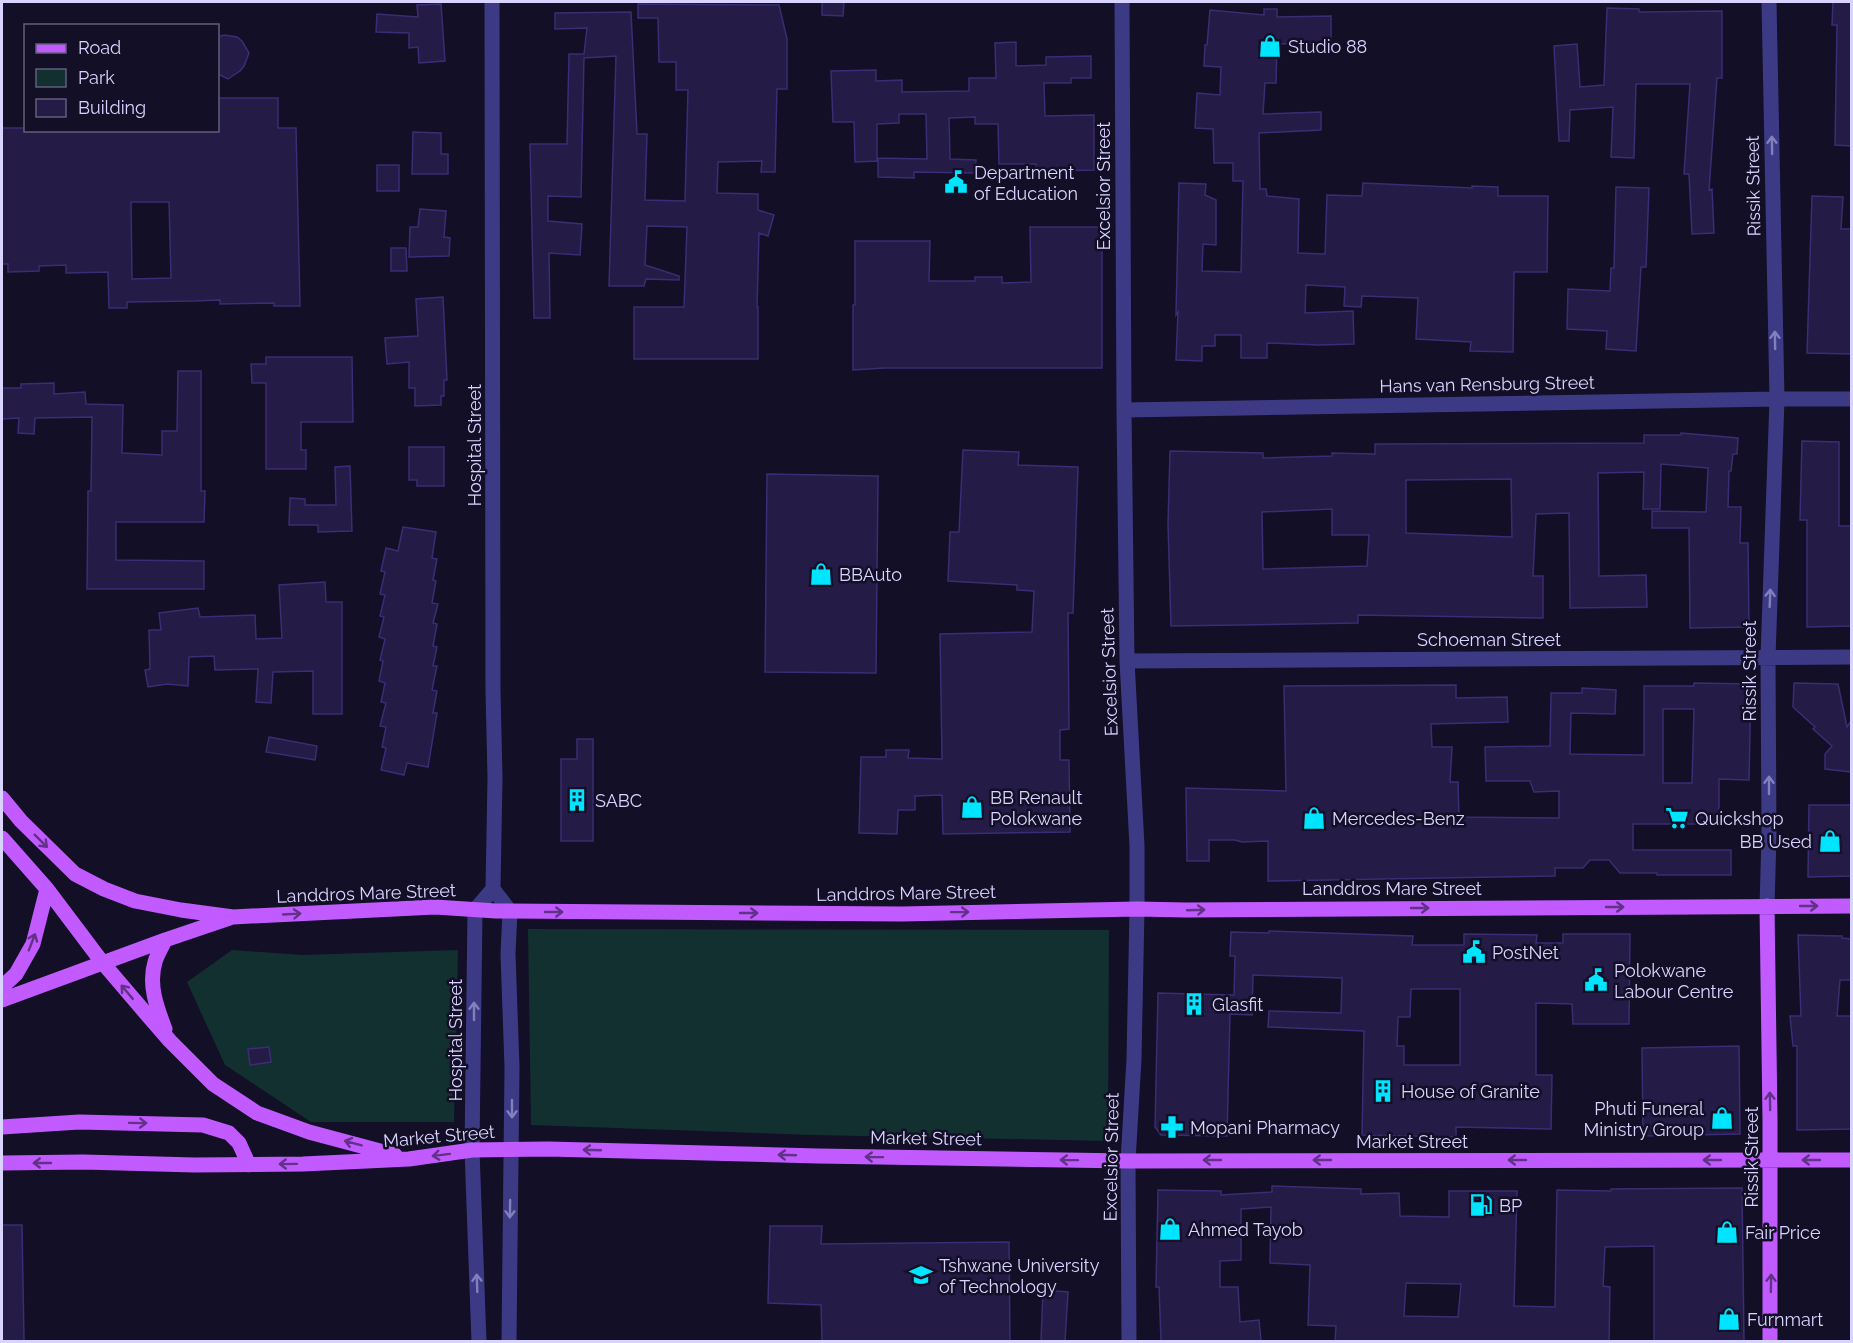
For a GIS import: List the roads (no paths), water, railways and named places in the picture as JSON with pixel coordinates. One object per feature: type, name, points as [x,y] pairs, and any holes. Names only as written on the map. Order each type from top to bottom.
[{"type":"main road","name":"Landdros Mare Street","points":[[2,798],[21,821],[75,874],[104,889],[135,901],[233,917],[435,907],[510,911],[902,914],[1137,909],[1851,906]]},
{"type":"main road","points":[[2,838],[47,889],[102,962],[170,1041],[213,1084],[257,1113],[309,1132],[409,1159]]},
{"type":"main road","points":[[2,987],[16,974],[33,944],[47,889]]},
{"type":"main road","name":"Rissik Street","points":[[1767,906],[1770,1341]]},
{"type":"main road","points":[[2,1000],[102,962],[233,917]]},
{"type":"main road","points":[[165,940],[155,962],[152,982],[156,1006],[170,1041]]},
{"type":"main road","points":[[2,1126],[79,1122],[203,1125],[229,1133],[239,1143],[249,1165]]},
{"type":"main road","name":"Market Street","points":[[2,1163],[249,1165],[409,1159],[472,1150],[548,1149],[1128,1161],[1851,1160]]},
{"type":"street","name":"Hospital Street","points":[[492,2],[495,778],[493,889]]},
{"type":"street","name":"Excelsior Street","points":[[1122,2],[1127,661],[1137,846],[1134,1059],[1128,1161],[1129,1341]]},
{"type":"street","name":"Rissik Street","points":[[1767,906],[1768,657],[1777,399],[1769,2]]},
{"type":"street","name":"Hans van Rensburg Street","points":[[1124,410],[1851,399]]},
{"type":"street","name":"Schoeman Street","points":[[1127,661],[1851,657]]},
{"type":"street","points":[[475,910],[493,889],[510,911],[508,954],[512,1067],[509,1341]]},
{"type":"street","name":"Hospital Street","points":[[475,910],[472,1150],[479,1341]]},
{"type":"place","name":"Studio 88","points":[[1270,46]]},
{"type":"place","name":"Department of Education","points":[[956,182]]},
{"type":"place","name":"BBAuto","points":[[821,574]]},
{"type":"place","name":"SABC","points":[[577,800]]},
{"type":"place","name":"BB Renault Polokwane","points":[[972,807]]},
{"type":"place","name":"Mercedes-Benz","points":[[1314,818]]},
{"type":"place","name":"Quickshop","points":[[1677,818]]},
{"type":"place","name":"BB Used","points":[[1830,841]]},
{"type":"place","name":"PostNet","points":[[1474,952]]},
{"type":"place","name":"Polokwane Labour Centre","points":[[1596,980]]},
{"type":"place","name":"Glasfit","points":[[1194,1004]]},
{"type":"place","name":"House of Granite","points":[[1383,1091]]},
{"type":"place","name":"Phuti Funeral Ministry Group","points":[[1722,1118]]},
{"type":"place","name":"Mopani Pharmacy","points":[[1172,1127]]},
{"type":"place","name":"BP","points":[[1481,1205]]},
{"type":"place","name":"Ahmed Tayob","points":[[1170,1229]]},
{"type":"place","name":"Fair Price","points":[[1727,1232]]},
{"type":"place","name":"Tshwane University of Technology","points":[[921,1275]]},
{"type":"place","name":"Furnmart","points":[[1729,1319]]}]
